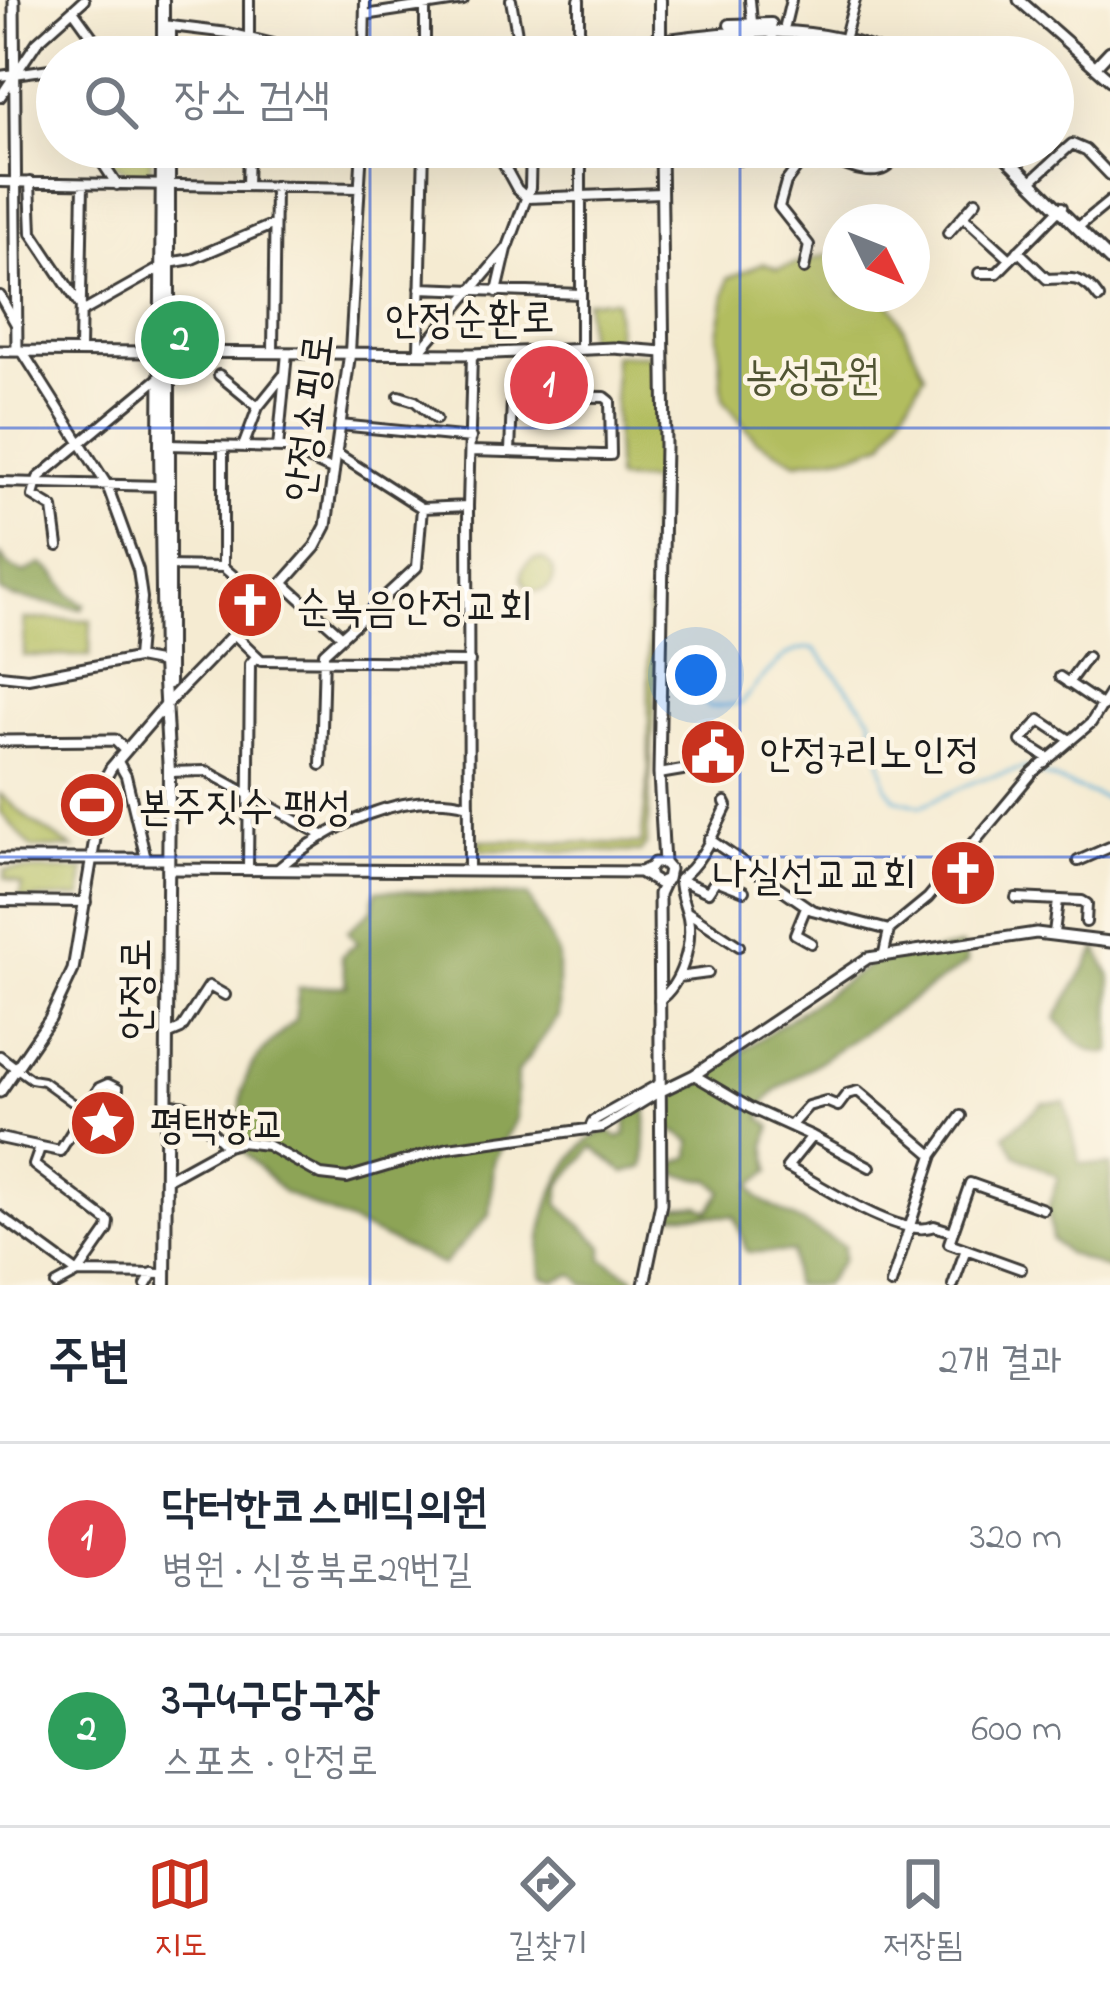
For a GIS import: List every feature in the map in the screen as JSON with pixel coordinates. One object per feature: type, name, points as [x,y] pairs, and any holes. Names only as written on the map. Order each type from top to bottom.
[{"type":"main road","points":[[166,0],[166,36]]},
{"type":"main road","points":[[663,0],[663,36]]},
{"type":"main road","points":[[669,36],[752,22],[845,36]]},
{"type":"main road","points":[[673,36],[776,26]]},
{"type":"main road","name":"안정로","points":[[165,168],[164,446],[171,666],[166,704]]},
{"type":"main road","points":[[1022,168],[1110,256]]},
{"type":"main road","name":"안정로","points":[[161,1277],[169,772],[163,663],[166,566]]},
{"type":"street","points":[[14,0],[20,350],[107,485],[138,570],[142,598],[137,658]]},
{"type":"street","points":[[45,36],[84,0]]},
{"type":"street","points":[[249,0],[249,36]]},
{"type":"street","points":[[364,36],[365,0]]},
{"type":"street","points":[[365,15],[464,0]]},
{"type":"street","points":[[511,0],[517,36]]},
{"type":"street","points":[[579,0],[579,36]]},
{"type":"street","points":[[750,0],[752,22]]},
{"type":"street","points":[[776,36],[776,26],[790,0]]},
{"type":"street","points":[[845,36],[855,0]]},
{"type":"street","points":[[1019,0],[1060,36]]},
{"type":"street","points":[[425,3],[425,36]]},
{"type":"street","points":[[73,10],[92,36]]},
{"type":"street","points":[[166,25],[236,36]]},
{"type":"street","points":[[0,97],[36,45]]},
{"type":"street","points":[[1074,48],[1110,80]]},
{"type":"street","points":[[1095,67],[1110,51]]},
{"type":"street","points":[[0,76],[36,71]]},
{"type":"street","points":[[1074,145],[1086,150],[1110,175]]},
{"type":"street","points":[[106,168],[117,185]]},
{"type":"street","points":[[248,168],[248,186]]},
{"type":"street","name":"안정쇼핑로","points":[[120,754],[284,583],[315,547],[326,526],[350,352],[361,168]]},
{"type":"street","points":[[419,352],[423,168]]},
{"type":"street","points":[[506,168],[527,198],[661,193]]},
{"type":"street","points":[[497,292],[527,198],[529,168]]},
{"type":"street","points":[[581,168],[581,348]]},
{"type":"street","points":[[644,1285],[661,1203],[659,774],[665,446],[661,168]]},
{"type":"street","points":[[797,168],[786,182],[778,207],[809,245],[804,269]]},
{"type":"street","points":[[844,168],[882,168]]},
{"type":"street","points":[[1032,179],[1045,168]]},
{"type":"street","points":[[0,182],[360,188]]},
{"type":"street","points":[[30,182],[32,233],[84,311],[165,266],[192,260],[274,224]]},
{"type":"street","points":[[80,350],[83,184]]},
{"type":"street","points":[[273,351],[275,186]]},
{"type":"street","points":[[948,233],[976,201]]},
{"type":"street","points":[[1079,226],[1110,201]]},
{"type":"street","points":[[979,273],[997,273],[1061,208]]},
{"type":"street","points":[[964,217],[1047,279],[1078,278],[1099,298]]},
{"type":"street","points":[[419,352],[508,247]]},
{"type":"street","points":[[420,288],[581,295]]},
{"type":"street","points":[[0,296],[16,326]]},
{"type":"street","name":"안정순환로","points":[[0,351],[472,354],[581,348],[663,352]]},
{"type":"street","points":[[278,448],[288,351]]},
{"type":"street","points":[[469,868],[472,354]]},
{"type":"street","points":[[243,447],[258,407],[286,374]]},
{"type":"street","points":[[219,375],[258,407]]},
{"type":"street","points":[[58,546],[52,508],[33,496],[38,478],[83,444],[132,396],[164,376]]},
{"type":"street","points":[[399,396],[415,400],[436,419]]},
{"type":"street","points":[[471,452],[610,455],[610,401],[605,397],[516,396],[510,452]]},
{"type":"street","points":[[340,425],[471,438]]},
{"type":"street","points":[[164,446],[278,448],[304,454],[334,471]]},
{"type":"street","points":[[223,447],[224,567]]},
{"type":"street","points":[[336,453],[422,508],[468,506]]},
{"type":"street","points":[[0,482],[165,486]]},
{"type":"street","points":[[320,765],[324,652],[417,567],[422,508]]},
{"type":"street","points":[[166,566],[224,567],[264,602]]},
{"type":"street","points":[[284,583],[342,636]]},
{"type":"street","points":[[234,634],[261,660],[470,662]]},
{"type":"street","points":[[248,868],[250,664],[257,656]]},
{"type":"street","points":[[0,675],[28,678],[137,658],[163,663]]},
{"type":"street","points":[[1087,658],[1064,680],[1103,706]]},
{"type":"street","points":[[884,953],[889,930],[928,898],[1035,771],[1103,706],[1110,693]]},
{"type":"street","points":[[1048,758],[1021,741],[1040,720],[1070,740]]},
{"type":"street","points":[[0,741],[115,740],[146,859]]},
{"type":"street","points":[[0,1092],[63,997],[73,970],[105,778],[120,754]]},
{"type":"street","points":[[659,774],[729,762]]},
{"type":"street","points":[[169,772],[206,771],[324,836]]},
{"type":"street","points":[[81,799],[102,798]]},
{"type":"street","points":[[279,868],[324,836],[392,806],[447,799],[469,805]]},
{"type":"street","points":[[661,874],[710,839],[727,806],[724,802]]},
{"type":"street","points":[[710,839],[806,907],[889,930]]},
{"type":"street","points":[[1078,861],[1110,847]]},
{"type":"street","points":[[0,859],[661,874],[708,892],[716,880],[744,891]]},
{"type":"street","points":[[658,1001],[678,977],[689,939],[688,913],[679,893],[661,874]]},
{"type":"street","points":[[1016,898],[1082,901],[1087,904],[1086,922]]},
{"type":"street","points":[[0,901],[86,902]]},
{"type":"street","points":[[1054,933],[1058,901]]},
{"type":"street","points":[[806,907],[795,934],[811,943]]},
{"type":"street","points":[[688,913],[739,946]]},
{"type":"street","points":[[166,1179],[241,1142],[267,1144],[322,1175],[347,1178],[448,1148],[602,1127],[659,1084],[694,1075],[853,966],[884,953],[1054,933],[1110,942]]},
{"type":"street","points":[[678,977],[708,973]]},
{"type":"street","points":[[167,1034],[181,1028],[209,986],[225,995]]},
{"type":"street","points":[[0,1056],[83,1110]]},
{"type":"street","points":[[694,1075],[870,1167]]},
{"type":"street","points":[[0,1138],[60,1151],[99,1088],[107,1084],[118,1089]]},
{"type":"street","points":[[790,1126],[808,1106],[826,1101],[838,1106],[847,1094],[858,1091],[933,1155]]},
{"type":"street","points":[[166,1103],[185,1106],[227,1145]]},
{"type":"street","points":[[891,1284],[933,1155],[961,1116]]},
{"type":"street","points":[[812,1136],[787,1167],[912,1229],[924,1231],[934,1226],[953,1232]]},
{"type":"street","points":[[40,1148],[32,1163],[36,1168],[109,1222],[78,1273],[56,1285]]},
{"type":"street","points":[[1021,1269],[949,1243],[970,1183],[1043,1209]]},
{"type":"street","points":[[0,1216],[78,1273],[161,1277]]},
{"type":"street","points":[[953,1285],[966,1249]]},
{"type":"street","points":[[146,1285],[161,1277]]},
{"type":"green space","points":[[120,168],[151,168],[150,178],[134,177]]},
{"type":"green space","name":"농성공원","points":[[822,257],[822,312],[896,312],[925,374],[884,443],[856,453],[797,462],[756,440],[723,399],[718,334],[728,278],[763,263],[778,269]]},
{"type":"green space","points":[[616,300],[617,341],[587,342],[586,301]]},
{"type":"green space","points":[[614,355],[657,359],[658,481],[652,577],[652,481],[616,480]]},
{"type":"green space","points":[[0,555],[9,566],[25,573],[41,564],[48,568],[85,604],[82,609],[0,591]]},
{"type":"green space","points":[[538,559],[549,564],[554,575],[549,586],[538,591],[527,586],[522,575],[527,564]]},
{"type":"green space","points":[[648,594],[652,594],[656,669],[647,844],[640,852],[481,850],[478,840],[641,844],[649,767]]},
{"type":"green space","points":[[24,619],[91,620],[90,656],[24,656]]},
{"type":"green space","points":[[0,794],[73,848],[32,848],[0,812]]},
{"type":"green space","points":[[5,870],[84,870],[82,897],[19,899],[22,885],[5,878]]},
{"type":"green space","points":[[376,890],[528,896],[558,954],[558,1017],[517,1073],[516,1119],[494,1161],[490,1214],[443,1265],[283,1192],[238,1146],[247,1075],[263,1051],[295,1020],[299,988],[347,986],[341,956],[357,943],[348,931],[372,909]]},
{"type":"green space","points":[[962,946],[967,963],[765,1102],[761,1118],[771,1126],[766,1144],[770,1171],[751,1186],[758,1198],[844,1246],[843,1260],[824,1285],[793,1285],[793,1252],[747,1252],[734,1216],[668,1215],[669,1207],[699,1206],[709,1211],[722,1191],[710,1180],[678,1175],[675,1163],[690,1157],[691,1141],[670,1129],[665,1099],[691,1083],[699,1085],[705,1076],[872,963]]},
{"type":"green space","points":[[1097,948],[1110,976],[1110,1052],[1102,1053],[1080,1044],[1056,1018]]},
{"type":"green space","points":[[1065,1102],[1080,1163],[1110,1165],[1110,1270],[1067,1253],[1052,1240],[1048,1209],[1058,1177],[1016,1155],[1005,1135],[1043,1103]]},
{"type":"green space","points":[[647,1103],[645,1167],[625,1173],[593,1147],[561,1184],[558,1204],[603,1246],[603,1259],[635,1278],[632,1285],[585,1285],[573,1274],[555,1281],[542,1277],[541,1238],[564,1172],[591,1139],[607,1130],[619,1138],[626,1135],[626,1118]]},
{"type":"waterway","points":[[680,681],[710,707],[740,704],[783,658],[815,649],[871,717],[886,786],[896,799],[921,806],[978,780],[1025,768],[1110,801]]},
{"type":"place","name":"3구4구당구장","points":[[180,340]]},
{"type":"place","name":"닥터한코스메딕의원","points":[[549,385]]},
{"type":"place","name":"순복음안정교회","points":[[250,605]]},
{"type":"place","name":"안정7리노인정","points":[[713,752]]},
{"type":"place","name":"본주짓수 팽성","points":[[92,805]]},
{"type":"place","name":"나실선교교회","points":[[963,873]]},
{"type":"place","name":"평택향교","points":[[103,1123]]}]
